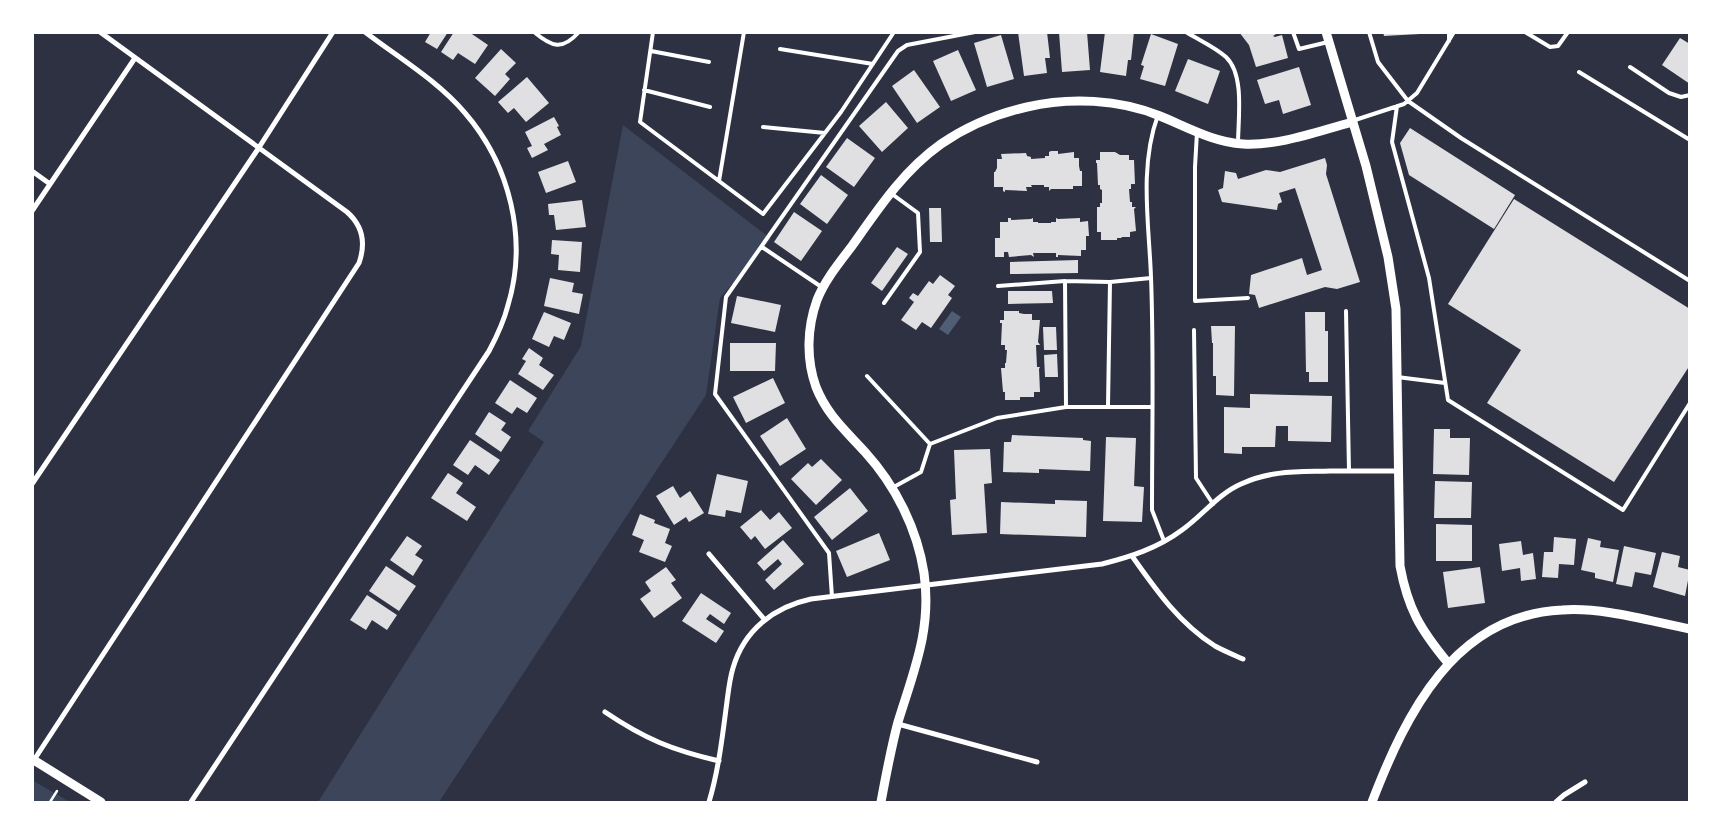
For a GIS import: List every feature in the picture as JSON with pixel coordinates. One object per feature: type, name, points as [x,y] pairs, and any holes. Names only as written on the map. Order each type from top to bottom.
[{"type":"street","points":[[100,32],[354,218],[363,239],[363,251],[359,263],[33,759],[101,802]]},
{"type":"street","points":[[32,484],[258,148],[333,32]]},
{"type":"street","points":[[191,802],[490,351],[509,304],[514,280],[516,230],[511,201],[504,177],[493,154],[465,113],[447,95],[365,32]]},
{"type":"street","points":[[1326,32],[1366,166],[1392,279],[1396,309],[1400,566],[1405,590],[1418,624],[1448,663]]},
{"type":"street","points":[[32,211],[135,58]]},
{"type":"street","points":[[881,802],[889,758],[922,647],[926,611],[926,586],[918,545],[892,488],[875,464],[839,426],[827,409],[814,380],[809,355],[810,331],[817,301],[823,288],[890,192],[917,164],[941,144],[970,127],[1012,110],[1049,103],[1091,101],[1120,105],[1158,115],[1197,132],[1225,142],[1238,144],[1276,142],[1352,122]]},
{"type":"street","points":[[32,171],[50,184]]},
{"type":"street","points":[[709,802],[718,761],[732,669],[739,651],[749,634],[764,619],[780,609],[795,603],[832,597],[1102,564],[1132,556],[1164,541],[1180,531],[1239,484],[1261,475],[1281,472],[1399,471]]},
{"type":"street","points":[[709,554],[764,619]]},
{"type":"street","points":[[1132,556],[1158,593],[1178,616],[1216,646],[1243,660]]},
{"type":"street","points":[[1372,802],[1398,741],[1437,676],[1461,650],[1492,630],[1516,618],[1539,612],[1562,610],[1586,610],[1690,629]]},
{"type":"street","points":[[605,712],[634,731],[658,743],[718,761]]},
{"type":"street","points":[[898,724],[1036,762]]},
{"type":"street","points":[[1556,802],[1585,782]]},
{"type":"lane","points":[[534,32],[544,41],[557,46],[570,42],[579,32]]},
{"type":"lane","points":[[654,32],[640,122],[764,214],[825,133],[894,32]]},
{"type":"lane","points":[[719,181],[744,32]]},
{"type":"lane","points":[[832,597],[829,553],[715,394],[726,298],[898,51],[907,45],[975,32]]},
{"type":"lane","points":[[1186,32],[1222,53],[1236,70],[1238,81],[1238,144]]},
{"type":"lane","points":[[1294,32],[1299,50],[1328,42]]},
{"type":"lane","points":[[1369,32],[1378,62],[1408,101],[1461,138],[1690,281]]},
{"type":"lane","points":[[1448,32],[1449,41]]},
{"type":"lane","points":[[1352,122],[1408,101],[1420,88],[1454,32]]},
{"type":"lane","points":[[1525,32],[1550,47],[1558,46],[1568,32]]},
{"type":"lane","points":[[780,49],[873,64]]},
{"type":"lane","points":[[651,51],[709,62]]},
{"type":"lane","points":[[1630,68],[1669,93],[1681,97],[1690,95]]},
{"type":"lane","points":[[1579,72],[1690,140]]},
{"type":"lane","points":[[644,90],[710,106]]},
{"type":"lane","points":[[1397,106],[1392,142],[1429,278],[1448,400],[1623,510],[1690,403]]},
{"type":"lane","points":[[1158,115],[1148,149],[1146,175],[1151,278],[1152,510],[1164,541]]},
{"type":"lane","points":[[763,127],[825,133]]},
{"type":"lane","points":[[1197,132],[1195,167],[1196,302],[1248,298]]},
{"type":"lane","points":[[884,303],[920,252],[918,213],[890,192]]},
{"type":"lane","points":[[762,247],[823,288]]},
{"type":"lane","points":[[998,286],[1065,281],[1110,282],[1151,278]]},
{"type":"lane","points":[[1065,281],[1066,407]]},
{"type":"lane","points":[[1108,406],[1110,282]]},
{"type":"lane","points":[[1346,311],[1349,471]]},
{"type":"lane","points":[[1194,330],[1196,478],[1213,504]]},
{"type":"lane","points":[[867,376],[930,444]]},
{"type":"lane","points":[[1397,377],[1445,383]]},
{"type":"lane","points":[[930,444],[997,418],[1066,407],[1152,406]]},
{"type":"lane","points":[[892,488],[921,472],[930,444]]},
{"type":"path","points":[[50,802],[58,791]]},
{"type":"shaded area","points":[[623,125],[771,239],[720,298],[706,395],[439,802],[318,802],[544,442],[528,431],[581,346]]},
{"type":"shaded area","points":[[952,311],[961,317],[948,335],[939,329]]},
{"type":"shaded area","points":[[32,780],[70,802],[33,802]]},
{"type":"building","points":[[431,32],[448,32],[437,49],[425,42]]},
{"type":"building","points":[[454,32],[469,32],[488,45],[475,64],[458,53],[453,60],[441,52]]},
{"type":"building","points":[[1018,32],[1047,32],[1050,58],[1045,58],[1047,73],[1024,76]]},
{"type":"building","points":[[1059,32],[1087,32],[1090,70],[1062,72]]},
{"type":"building","points":[[1105,32],[1134,32],[1131,60],[1128,60],[1126,76],[1100,72]]},
{"type":"building","points":[[1239,32],[1275,32],[1276,34],[1273,36],[1275,37],[1282,35],[1288,58],[1256,67],[1249,45]]},
{"type":"building","points":[[1383,32],[1420,32],[1420,34],[1384,36]]},
{"type":"building","points":[[1151,34],[1178,44],[1165,86],[1140,79],[1144,66],[1141,65]]},
{"type":"building","points":[[1001,35],[1014,79],[987,87],[974,43]]},
{"type":"building","points":[[1680,38],[1690,44],[1690,84],[1662,65]]},
{"type":"building","points":[[501,49],[516,63],[505,74],[510,79],[495,96],[475,78]]},
{"type":"building","points":[[958,50],[976,90],[951,101],[933,61]]},
{"type":"building","points":[[1188,59],[1220,71],[1208,104],[1175,91]]},
{"type":"building","points":[[1299,67],[1311,105],[1283,114],[1279,100],[1265,104],[1257,80]]},
{"type":"building","points":[[914,70],[940,107],[917,123],[892,86]]},
{"type":"building","points":[[527,77],[549,103],[526,122],[514,108],[508,113],[498,102]]},
{"type":"building","points":[[886,102],[908,128],[882,152],[859,126]]},
{"type":"building","points":[[554,117],[561,135],[544,144],[548,150],[532,158],[527,148],[532,146],[525,132]]},
{"type":"building","points":[[1410,128],[1515,195],[1494,229],[1409,175],[1400,143]]},
{"type":"building","points":[[847,138],[875,158],[854,187],[826,167]]},
{"type":"building","points":[[1051,151],[1058,151],[1058,154],[1074,152],[1074,158],[1079,158],[1080,171],[1082,171],[1082,186],[1073,186],[1073,189],[1051,189],[1049,191],[1049,187],[1044,187],[1044,185],[1031,185],[1032,187],[1026,187],[1027,191],[1005,190],[1005,192],[1003,187],[994,187],[994,172],[997,168],[997,159],[1002,159],[1001,154],[1026,153],[1031,159],[1045,158],[1045,156],[1049,156]]},
{"type":"building","points":[[1100,152],[1115,152],[1120,155],[1129,155],[1129,160],[1134,160],[1135,184],[1131,184],[1131,189],[1129,189],[1130,202],[1132,202],[1132,207],[1136,207],[1134,209],[1136,231],[1130,232],[1130,237],[1121,237],[1117,238],[1117,240],[1101,240],[1101,232],[1097,232],[1097,207],[1100,207],[1100,203],[1102,203],[1102,190],[1100,185],[1098,185],[1096,163],[1096,160],[1100,160]]},
{"type":"building","points":[[1325,158],[1327,165],[1326,174],[1360,282],[1337,289],[1325,287],[1259,308],[1255,295],[1249,294],[1251,275],[1302,258],[1307,275],[1322,270],[1295,188],[1279,193],[1282,202],[1278,204],[1277,210],[1222,202],[1218,190],[1223,188],[1225,171],[1236,173],[1238,179],[1266,170],[1280,172]]},
{"type":"building","points":[[568,161],[576,182],[546,193],[538,172]]},
{"type":"building","points":[[821,175],[848,195],[827,224],[800,204]]},
{"type":"building","points":[[1514,199],[1690,309],[1690,365],[1614,482],[1487,403],[1521,350],[1448,304]]},
{"type":"building","points":[[582,200],[586,227],[556,230],[554,215],[549,215],[548,204]]},
{"type":"building","points":[[929,208],[941,208],[942,242],[930,242]]},
{"type":"building","points":[[794,212],[822,231],[801,261],[774,242]]},
{"type":"building","points":[[1008,218],[1011,218],[1011,220],[1033,218],[1033,222],[1038,223],[1056,222],[1056,218],[1080,218],[1080,222],[1088,221],[1089,236],[1086,236],[1086,250],[1081,250],[1081,256],[1058,255],[1056,257],[1056,253],[1033,253],[1034,257],[1031,255],[1009,257],[1008,252],[1004,252],[1004,257],[995,257],[995,238],[1000,238],[1000,222],[1008,222]]},
{"type":"building","points":[[552,240],[582,242],[580,272],[558,270],[559,255],[551,254]]},
{"type":"building","points":[[897,247],[908,254],[882,291],[871,283]]},
{"type":"building","points":[[1078,260],[1078,273],[1010,274],[1010,262]]},
{"type":"building","points":[[940,275],[955,286],[948,295],[952,298],[931,328],[922,322],[916,330],[901,320],[914,302],[909,298],[913,293],[918,296],[929,281],[933,284]]},
{"type":"building","points":[[550,278],[574,283],[572,292],[583,294],[579,314],[544,306]]},
{"type":"building","points":[[1008,291],[1052,291],[1053,303],[1008,304]]},
{"type":"building","points":[[737,296],[781,305],[775,332],[731,323]]},
{"type":"building","points":[[1004,311],[1019,311],[1019,313],[1032,314],[1032,320],[1040,320],[1038,342],[1040,345],[1036,345],[1037,367],[1040,367],[1040,392],[1034,392],[1034,397],[1020,397],[1020,400],[1005,400],[1001,368],[1005,368],[1007,350],[1005,350],[1005,345],[1001,345],[1002,323],[1000,323],[1000,320],[1004,320]]},
{"type":"building","points":[[544,312],[571,323],[564,340],[554,336],[549,347],[532,339]]},
{"type":"building","points":[[1305,312],[1325,312],[1325,331],[1328,331],[1328,382],[1309,382],[1309,372],[1306,372]]},
{"type":"building","points":[[1211,326],[1235,326],[1234,396],[1216,395],[1216,376],[1213,376]]},
{"type":"building","points":[[1043,327],[1056,327],[1057,350],[1044,350]]},
{"type":"building","points":[[730,343],[776,343],[775,371],[730,371]]},
{"type":"building","points":[[529,348],[543,358],[539,365],[554,375],[543,390],[518,374],[526,361],[522,359]]},
{"type":"building","points":[[1057,354],[1058,377],[1045,377],[1044,355]]},
{"type":"building","points":[[773,378],[785,403],[746,423],[733,397]]},
{"type":"building","points":[[510,380],[537,398],[527,413],[517,407],[512,414],[495,403]]},
{"type":"building","points":[[1250,394],[1332,396],[1331,442],[1288,441],[1288,426],[1276,426],[1275,447],[1242,447],[1242,454],[1224,453],[1224,407],[1250,408]]},
{"type":"building","points":[[489,412],[506,423],[501,430],[511,437],[501,452],[475,434]]},
{"type":"building","points":[[787,418],[806,449],[780,466],[760,436]]},
{"type":"building","points":[[1434,429],[1450,429],[1450,438],[1470,438],[1469,475],[1433,474]]},
{"type":"building","points":[[1012,435],[1083,438],[1083,440],[1091,441],[1090,471],[1039,469],[1039,473],[1003,472],[1004,442],[1011,442]]},
{"type":"building","points":[[1106,437],[1136,438],[1134,486],[1144,487],[1142,522],[1103,521]]},
{"type":"building","points":[[470,440],[500,460],[489,475],[475,465],[468,475],[453,465]]},
{"type":"building","points":[[990,449],[992,483],[984,484],[987,533],[952,535],[950,500],[956,499],[954,450]]},
{"type":"building","points":[[821,459],[842,480],[816,505],[791,479],[808,463],[812,467]]},
{"type":"building","points":[[448,473],[463,483],[456,493],[476,507],[467,521],[431,498]]},
{"type":"building","points":[[717,474],[748,481],[741,513],[726,510],[725,517],[708,514]]},
{"type":"building","points":[[1435,481],[1472,482],[1471,518],[1434,518]]},
{"type":"building","points":[[673,486],[680,498],[690,491],[704,513],[689,522],[686,517],[674,525],[656,496]]},
{"type":"building","points":[[850,488],[868,511],[832,540],[814,517]]},
{"type":"building","points":[[1055,500],[1087,501],[1086,537],[1000,534],[1001,502],[1055,504]]},
{"type":"building","points":[[761,510],[770,520],[779,512],[792,528],[765,549],[755,536],[751,540],[740,527]]},
{"type":"building","points":[[640,514],[655,520],[654,523],[670,529],[665,543],[672,546],[665,562],[639,552],[644,540],[632,535]]},
{"type":"building","points":[[1436,524],[1472,525],[1472,561],[1436,561]]},
{"type":"building","points":[[879,533],[890,560],[847,577],[836,551]]},
{"type":"building","points":[[407,536],[422,546],[415,555],[423,560],[413,576],[390,560]]},
{"type":"building","points":[[1554,537],[1576,539],[1574,565],[1559,564],[1558,578],[1542,577],[1544,552],[1553,552]]},
{"type":"building","points":[[1588,538],[1601,541],[1600,547],[1619,550],[1613,582],[1595,578],[1595,573],[1581,570]]},
{"type":"building","points":[[783,540],[804,564],[774,590],[765,580],[782,564],[778,559],[764,571],[757,563]]},
{"type":"building","points":[[1521,541],[1523,555],[1533,553],[1536,579],[1521,581],[1520,568],[1502,571],[1499,544]]},
{"type":"building","points":[[1624,546],[1656,553],[1651,575],[1635,572],[1632,587],[1616,584]]},
{"type":"building","points":[[1662,552],[1680,556],[1678,567],[1690,570],[1685,596],[1653,587]]},
{"type":"building","points":[[386,566],[416,586],[399,611],[369,591]]},
{"type":"building","points":[[666,567],[676,580],[671,583],[682,598],[654,618],[640,599],[651,591],[645,582]]},
{"type":"building","points":[[1480,567],[1485,603],[1448,608],[1443,572]]},
{"type":"building","points":[[701,593],[731,613],[724,624],[710,614],[706,619],[724,631],[716,643],[682,621]]},
{"type":"building","points":[[367,595],[397,615],[387,630],[372,620],[366,630],[350,620]]}]
